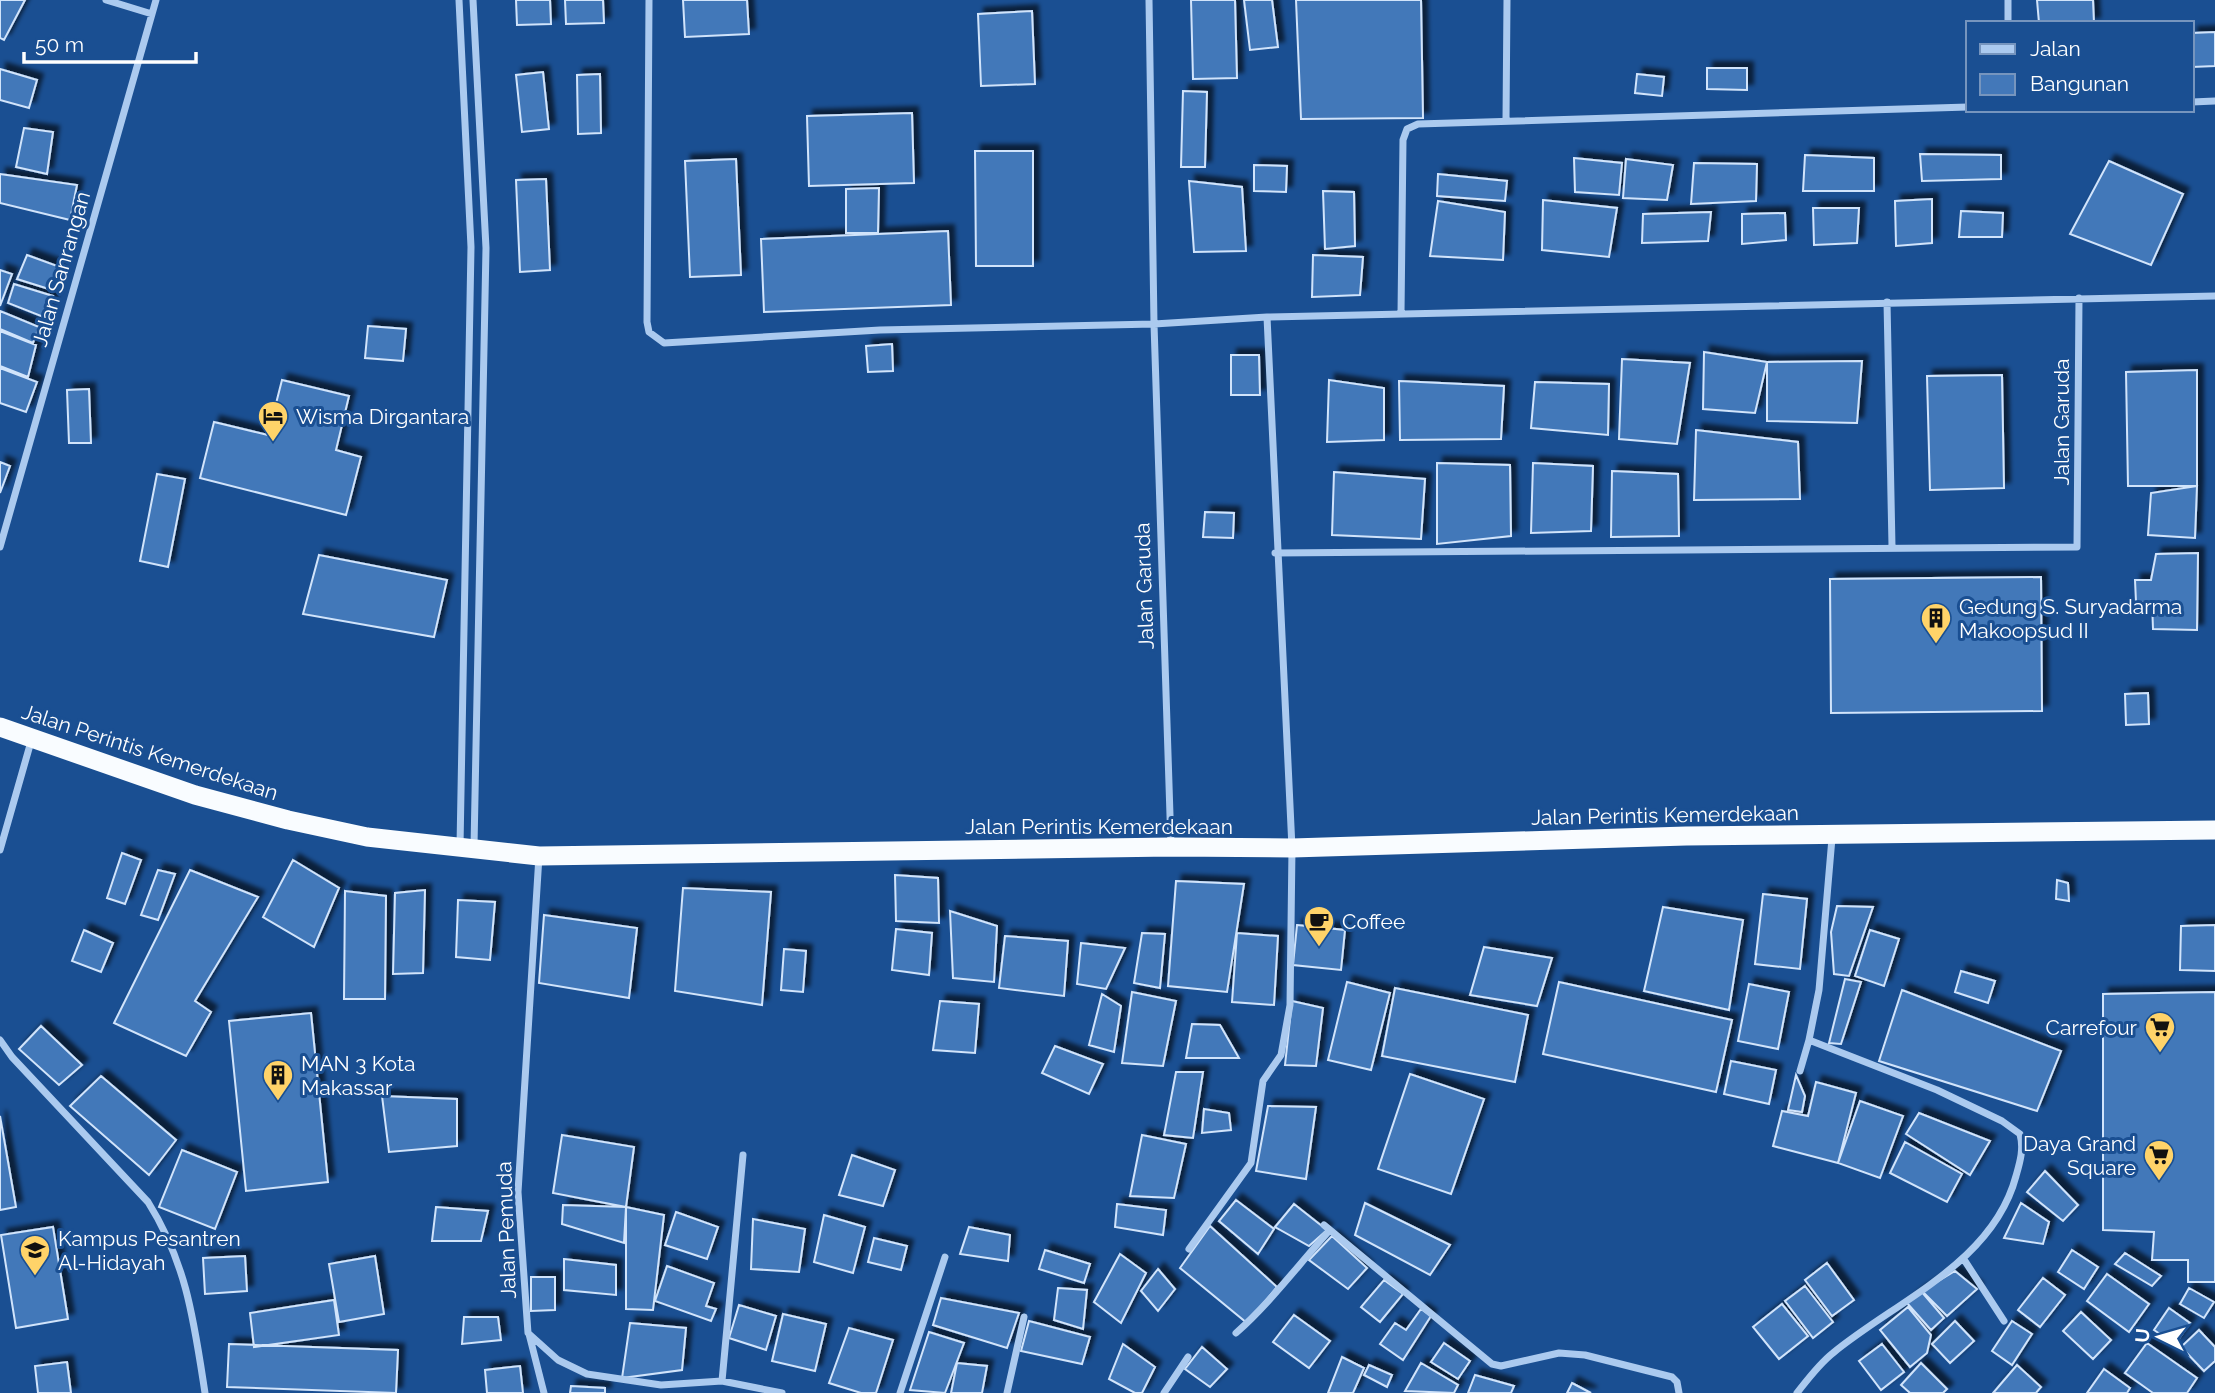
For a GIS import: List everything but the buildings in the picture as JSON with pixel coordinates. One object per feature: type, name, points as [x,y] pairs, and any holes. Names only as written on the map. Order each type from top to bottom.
[{"type":"highway","name":"Jalan Perintis Kemerdekaan","points":[[0,727],[195,795],[367,838],[467,851],[539,856],[1171,847],[1292,848],[1618,837],[2215,830]]},
{"type":"street","points":[[106,0],[152,14]]},
{"type":"street","name":"Jalan Sanrangan","points":[[0,547],[156,0]]},
{"type":"street","points":[[459,0],[471,247],[467,851]]},
{"type":"street","points":[[467,851],[486,248],[473,0]]},
{"type":"street","points":[[649,0],[647,322],[649,331],[664,343],[880,330],[1154,324],[1267,317],[2215,296]]},
{"type":"street","name":"Jalan Garuda","points":[[1149,0],[1154,324],[1171,847]]},
{"type":"street","points":[[1506,120],[1507,0]]},
{"type":"street","points":[[2008,0],[2008,21]]},
{"type":"street","points":[[2194,102],[2215,101]]},
{"type":"street","points":[[1401,314],[1404,133],[1418,124],[1966,107]]},
{"type":"street","name":"Jalan Garuda","points":[[1892,546],[2077,547],[2079,298]]},
{"type":"street","points":[[1275,553],[1892,546],[1887,303]]},
{"type":"street","points":[[1189,1249],[1251,1163],[1263,1081],[1284,1046],[1290,1005],[1292,848],[1275,553],[1267,317]]},
{"type":"street","points":[[0,850],[32,738]]},
{"type":"street","points":[[1800,1071],[1819,990],[1832,835]]},
{"type":"street","name":"Jalan Pemuda","points":[[539,856],[518,1192],[528,1333],[544,1393]]},
{"type":"street","points":[[0,1040],[12,1058],[148,1202],[164,1228],[175,1249],[190,1299],[205,1393]]},
{"type":"street","points":[[1797,1393],[1832,1354],[1963,1258],[1984,1237],[2014,1185],[2022,1150],[2020,1134],[2002,1121],[1937,1090],[1808,1040]]},
{"type":"street","points":[[722,1381],[743,1155]]},
{"type":"street","points":[[1236,1333],[1264,1308],[1327,1227],[1492,1364],[1501,1366],[1559,1353],[1585,1354],[1672,1377],[1677,1382],[1679,1393]]},
{"type":"street","points":[[900,1393],[944,1256]]},
{"type":"street","points":[[1963,1258],[2004,1321]]},
{"type":"street","points":[[1007,1393],[1024,1317]]},
{"type":"street","points":[[528,1333],[558,1360],[587,1374],[661,1385],[722,1381],[782,1393]]},
{"type":"street","points":[[1164,1393],[1188,1357]]},
{"type":"place","name":"Wisma Dirgantara","points":[[273,443]]},
{"type":"place","name":"Gedung S. Suryadarma Makoopsud II","points":[[1936,645]]},
{"type":"place","name":"Coffee","points":[[1319,948]]},
{"type":"place","name":"Carrefour","points":[[2160,1054]]},
{"type":"place","name":"MAN 3 Kota Makassar","points":[[278,1102]]},
{"type":"place","name":"Daya Grand Square","points":[[2159,1182]]},
{"type":"place","name":"Kampus Pesantren Al-Hidayah","points":[[35,1277]]}]
